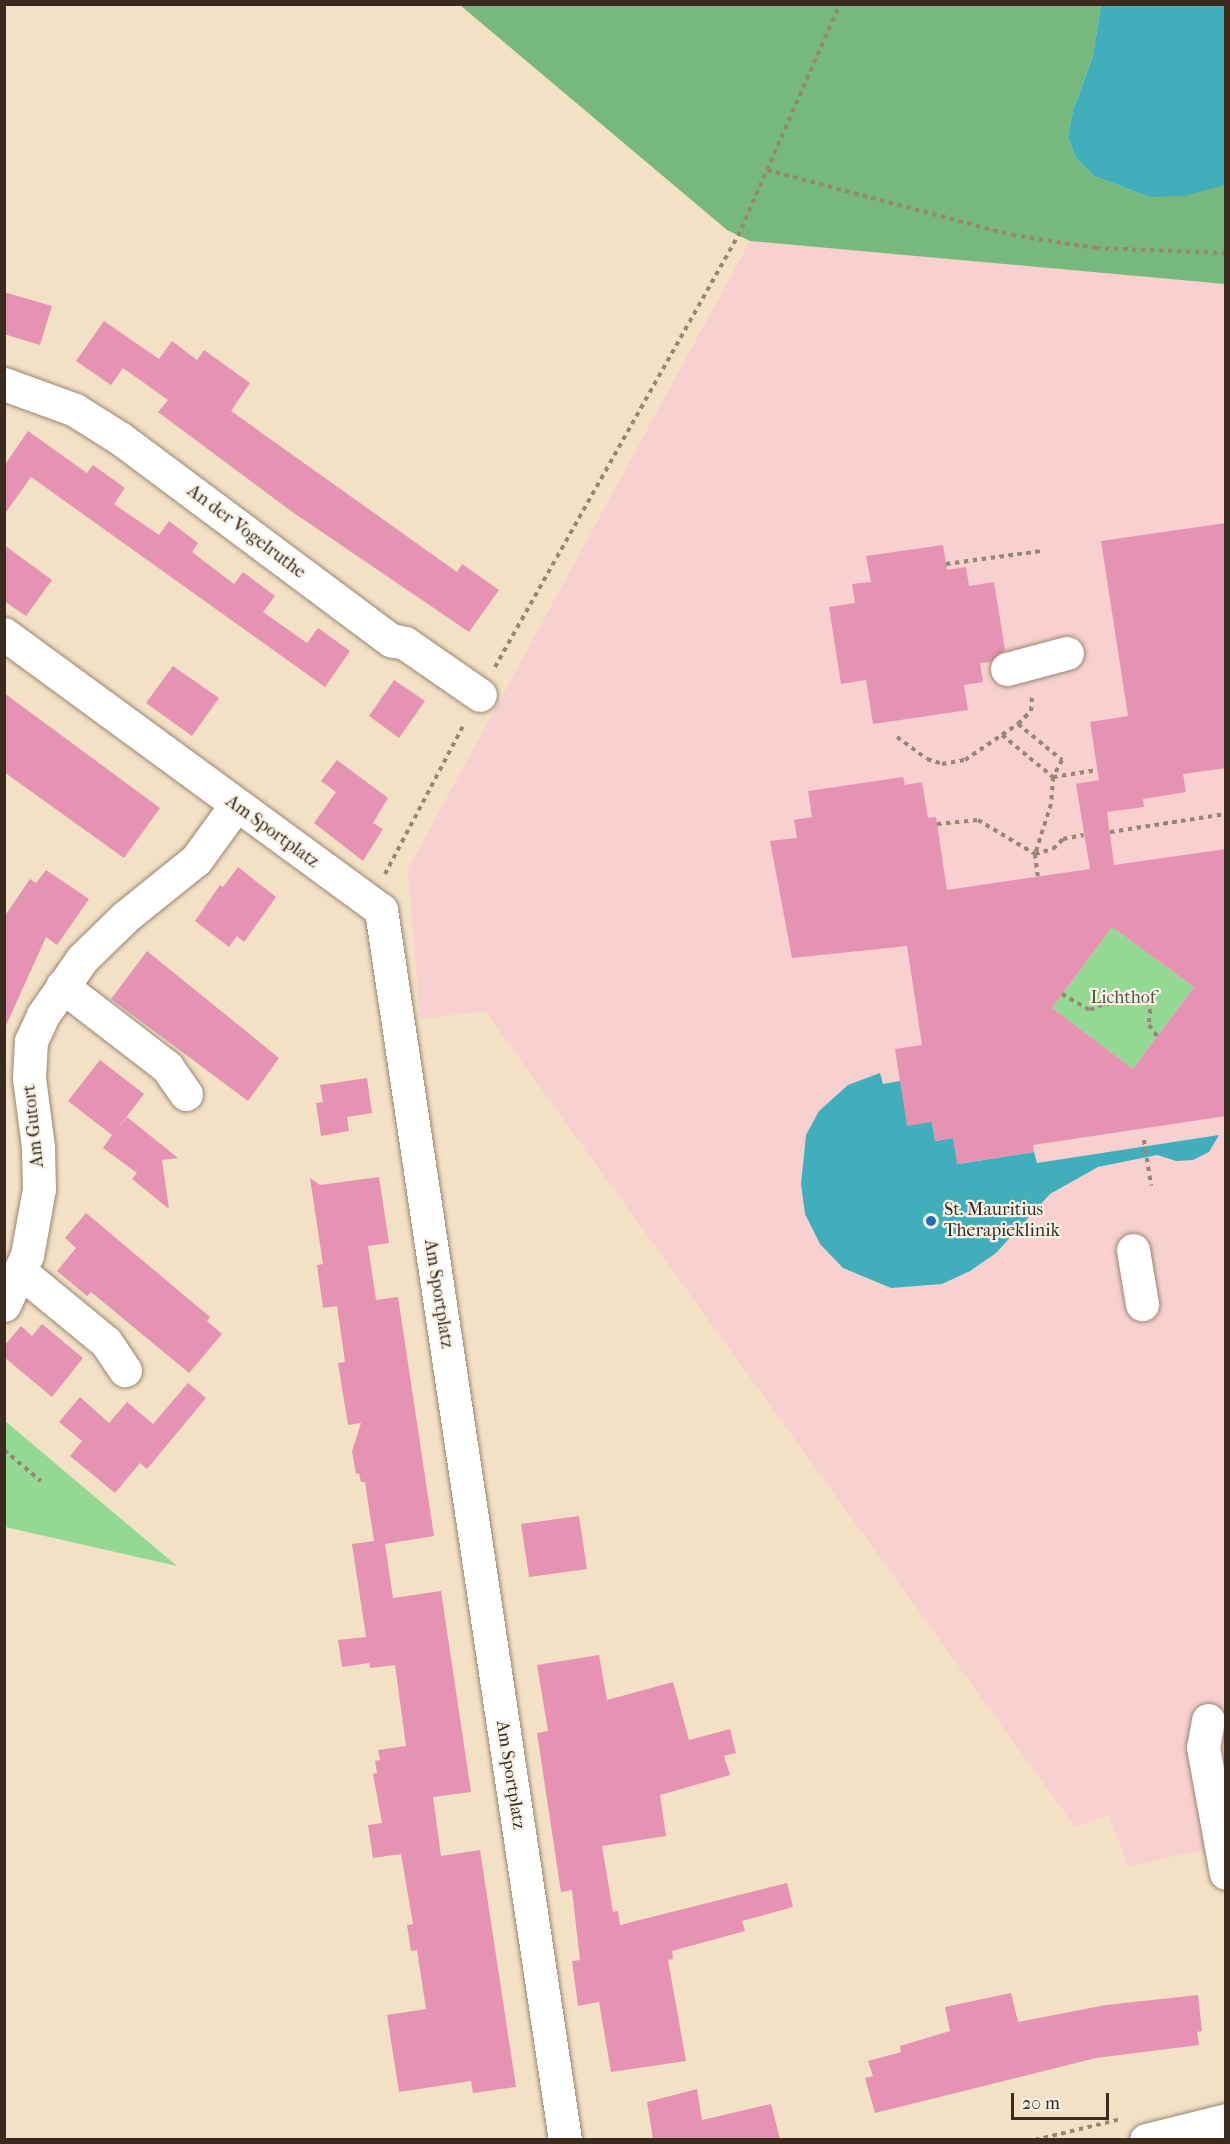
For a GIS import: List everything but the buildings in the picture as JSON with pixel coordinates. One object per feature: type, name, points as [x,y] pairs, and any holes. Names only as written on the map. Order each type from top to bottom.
[{"type":"street","name":"An der Vogelruthe","points":[[4,384],[75,410],[121,439],[391,640],[405,643],[480,694]]},
{"type":"street","name":"Am Sportplatz","points":[[4,634],[381,910],[565,2139]]},
{"type":"street","points":[[1017,667],[1067,653]]},
{"type":"street","name":"Am Gutort","points":[[4,1305],[21,1273],[39,1189],[38,1147],[29,1078],[31,1041],[62,986],[82,959],[125,917],[196,860],[236,806]]},
{"type":"street","points":[[62,986],[166,1067],[186,1094]]},
{"type":"street","points":[[1134,1250],[1142,1304]]},
{"type":"street","points":[[21,1273],[106,1342],[125,1370]]},
{"type":"street","points":[[1226,1781],[1219,1744],[1208,1720],[1203,1747],[1226,1873]]},
{"type":"street","points":[[1146,2139],[1226,2120]]},
{"type":"path","points":[[381,910],[384,876],[480,694],[738,236],[840,4]]},
{"type":"path","points":[[767,170],[1012,236],[1096,248],[1226,253]]},
{"type":"path","points":[[946,564],[1041,551]]},
{"type":"path","points":[[897,737],[927,759],[942,764],[965,760],[1018,724],[1031,711],[1033,701],[1017,667]]},
{"type":"path","points":[[1018,724],[1062,760],[1053,777],[1051,804],[1035,854],[1038,877]]},
{"type":"path","points":[[1002,735],[1053,777],[1097,770]]},
{"type":"path","points":[[1110,831],[1226,814]]},
{"type":"path","points":[[937,824],[978,820],[1035,854],[1053,849],[1063,838],[1084,835]]},
{"type":"path","points":[[1062,994],[1090,1010],[1104,1004],[1146,1001],[1150,1009],[1149,1025],[1157,1036]]},
{"type":"path","points":[[1144,1140],[1151,1185]]},
{"type":"path","points":[[4,1450],[41,1481]]},
{"type":"shaded area","name":"St. Mauritius Therapieklinik","points":[[750,241],[1225,284],[1225,1863],[1201,1850],[1128,1867],[1109,1815],[1075,1827],[485,1011],[420,1019],[408,869]]},
{"type":"green space","points":[[460,5],[1101,5],[1093,56],[1073,110],[1068,137],[1076,158],[1094,176],[1149,197],[1225,185],[1225,284],[750,241],[727,230]]},
{"type":"green space","name":"Lichthof","points":[[1112,927],[1194,987],[1133,1069],[1052,1008]]},
{"type":"green space","points":[[5,1421],[177,1566],[5,1527]]},
{"type":"water","points":[[1101,5],[1225,5],[1225,185],[1184,196],[1149,197],[1094,176],[1076,158],[1068,137],[1073,110],[1093,56]]},
{"type":"water","points":[[880,1073],[883,1084],[900,1081],[932,1122],[935,1141],[953,1138],[958,1164],[1034,1152],[1037,1163],[1219,1135],[1209,1152],[1193,1160],[1176,1161],[1157,1155],[1098,1167],[1050,1194],[996,1253],[970,1271],[942,1284],[891,1288],[843,1268],[820,1244],[805,1214],[801,1184],[806,1135],[819,1111],[848,1085]]},
{"type":"place","name":"St. Mauritius Therapieklinik","points":[[931,1221]]}]
